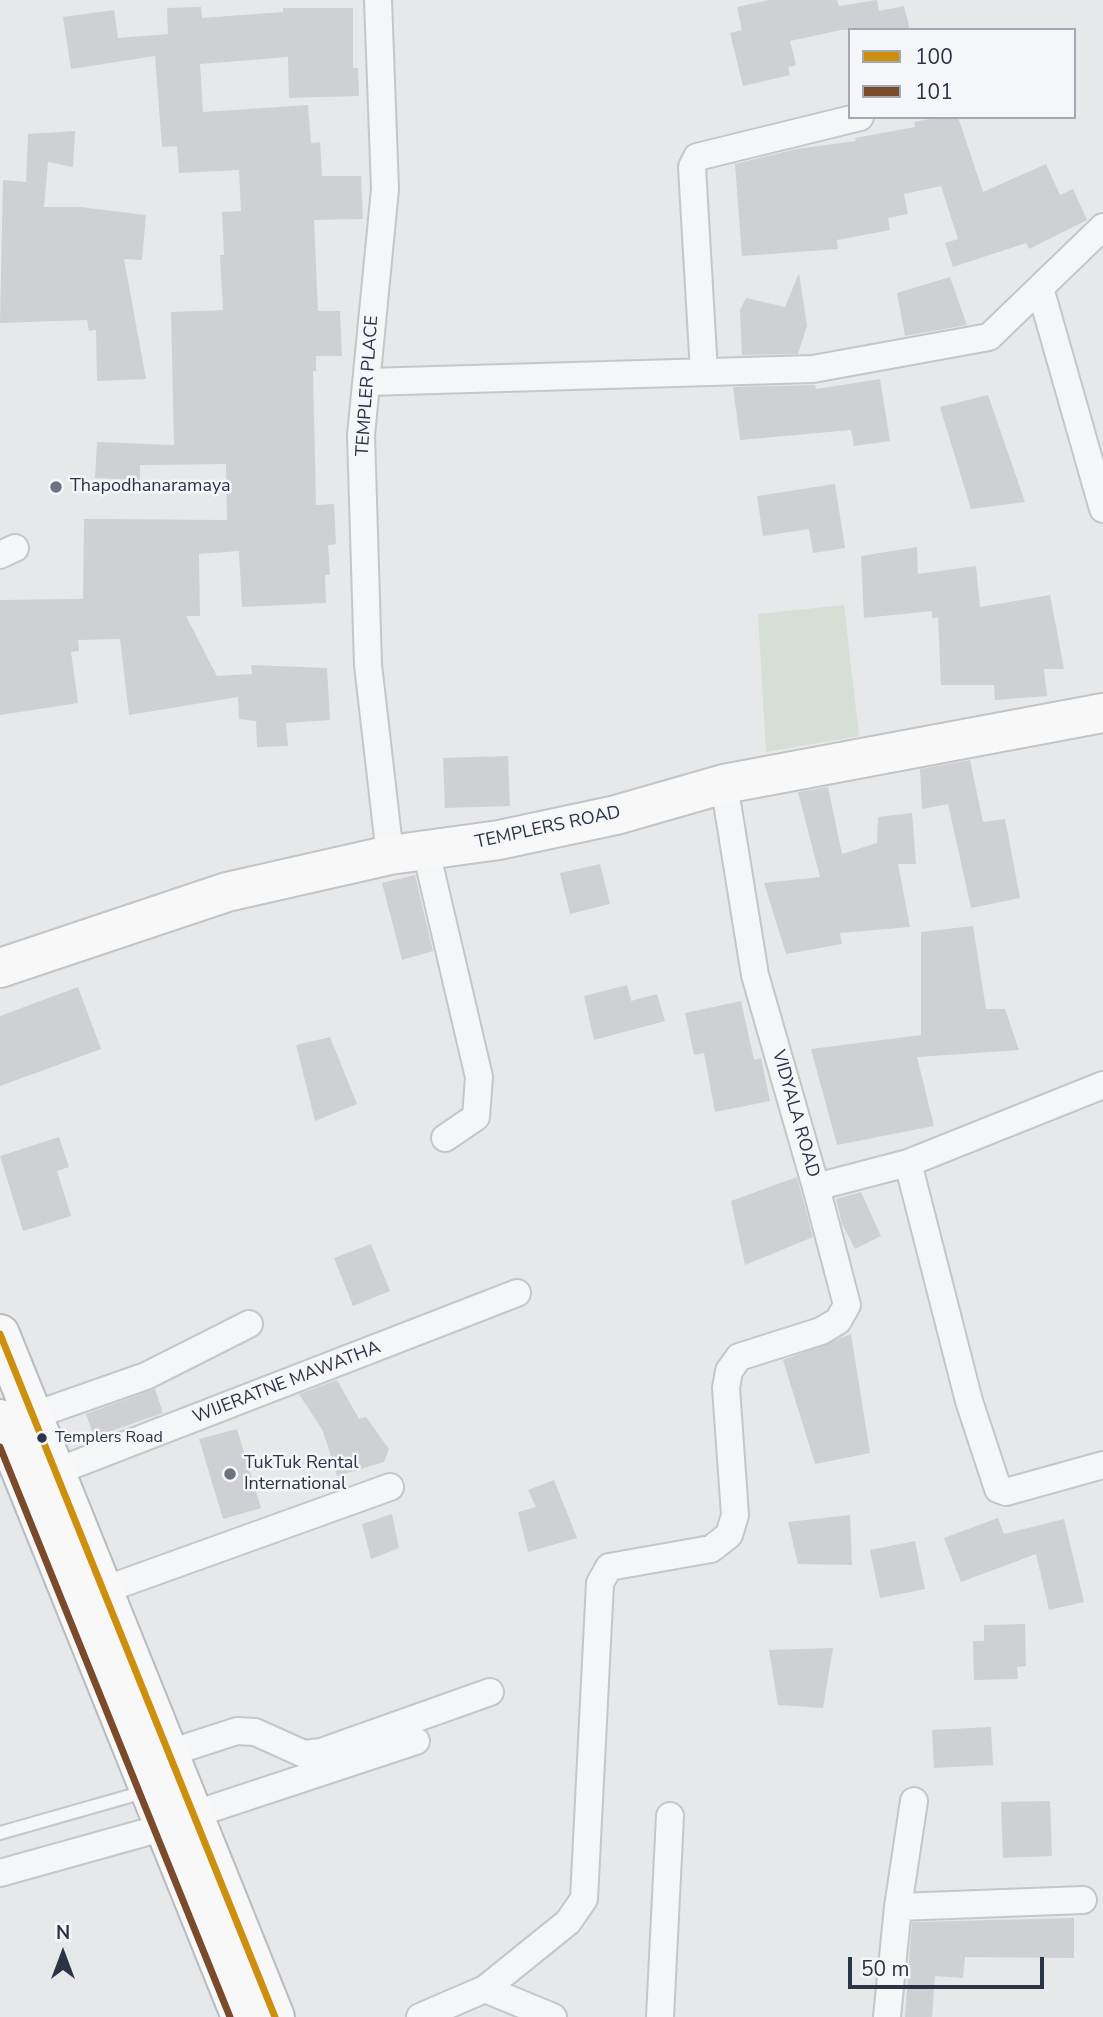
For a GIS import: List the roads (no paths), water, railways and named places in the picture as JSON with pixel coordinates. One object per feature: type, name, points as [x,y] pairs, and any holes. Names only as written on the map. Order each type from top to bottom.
[{"type":"main road","name":"TEMPLERS ROAD","points":[[0,968],[227,892],[408,853],[499,840],[615,815],[724,784],[1103,713]]},
{"type":"main road","points":[[0,1334],[9,1425],[150,1790],[180,1821],[275,2017]]},
{"type":"main road","points":[[9,1425],[55,1472],[169,1753],[180,1821],[240,2017]]},
{"type":"street","name":"TEMPLER PLACE","points":[[378,0],[385,189],[361,435],[368,665],[408,853],[479,1077],[476,1117],[445,1138]]},
{"type":"street","points":[[704,372],[692,167],[697,158],[852,119]]},
{"type":"street","points":[[368,382],[813,369],[989,337],[1103,227]]},
{"type":"street","points":[[1040,288],[1103,509]]},
{"type":"street","name":"VIDYALA ROAD","points":[[724,784],[755,975],[816,1187],[908,1163],[1103,1085]]},
{"type":"street","points":[[908,1163],[969,1401],[998,1489],[1006,1492],[1103,1465]]},
{"type":"street","points":[[420,2017],[485,1989],[568,1922],[584,1899],[600,1583],[609,1567],[712,1549],[729,1535],[735,1515],[726,1388],[729,1371],[739,1357],[821,1331],[838,1321],[847,1305],[816,1187]]},
{"type":"street","name":"WIJERATNE MAWATHA","points":[[55,1472],[517,1293]]},
{"type":"street","points":[[9,1425],[146,1376],[249,1324]]},
{"type":"street","points":[[104,1590],[390,1488]]},
{"type":"street","points":[[169,1753],[237,1731],[255,1732],[303,1754],[321,1752],[490,1692]]},
{"type":"street","points":[[0,1873],[180,1821],[416,1741]]},
{"type":"street","points":[[887,2017],[898,1907],[914,1801]]},
{"type":"street","points":[[660,2017],[670,1816]]},
{"type":"street","points":[[898,1907],[1083,1900]]},
{"type":"street","points":[[485,1989],[553,2017]]},
{"type":"lane","points":[[0,1833],[150,1790]]},
{"type":"place","name":"Thapodhanaramaya","points":[[56,487]]},
{"type":"place","name":"Templers Road","points":[[42,1438]]},
{"type":"place","name":"TukTuk Rental International","points":[[230,1474]]}]
